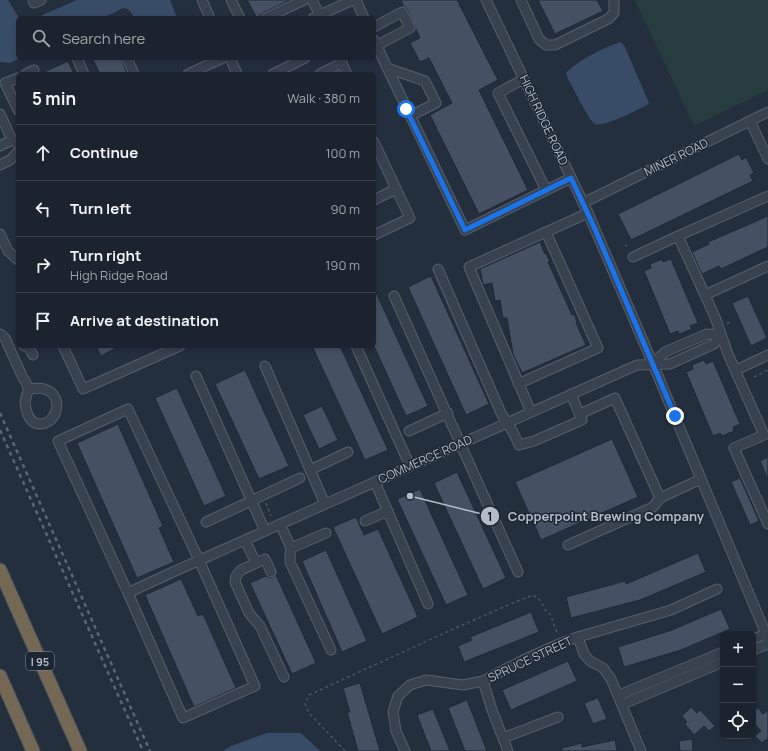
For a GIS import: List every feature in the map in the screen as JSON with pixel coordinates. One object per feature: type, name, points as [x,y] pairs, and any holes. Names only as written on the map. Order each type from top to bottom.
[{"type":"highway","name":"I 95","points":[[0,570],[80,751]]},
{"type":"highway","points":[[0,676],[33,751]]},
{"type":"street","points":[[33,0],[34,3],[40,0]]},
{"type":"street","points":[[202,0],[209,16]]},
{"type":"street","points":[[231,0],[239,16]]},
{"type":"street","points":[[270,16],[304,0]]},
{"type":"street","points":[[312,0],[316,16],[351,1],[362,16]]},
{"type":"street","name":"HIGH RIDGE ROAD","points":[[486,0],[588,213],[767,637]]},
{"type":"street","points":[[521,0],[540,39],[546,45],[555,45],[608,19],[614,13],[614,0]]},
{"type":"street","points":[[376,25],[402,12],[410,28],[376,43]]},
{"type":"street","points":[[376,45],[465,230],[571,178]]},
{"type":"street","points":[[78,60],[83,72]]},
{"type":"street","points":[[129,60],[133,72]]},
{"type":"street","points":[[192,72],[219,60]]},
{"type":"street","points":[[231,60],[237,72]]},
{"type":"street","points":[[277,72],[301,60]]},
{"type":"street","points":[[323,72],[340,61],[346,72]]},
{"type":"street","points":[[387,68],[425,81],[436,103],[410,116]]},
{"type":"street","points":[[16,79],[5,83],[16,106]]},
{"type":"street","points":[[524,79],[498,93],[546,190]]},
{"type":"street","name":"MINER ROAD","points":[[583,203],[768,112]]},
{"type":"street","points":[[0,114],[15,142],[0,146]]},
{"type":"street","points":[[750,121],[768,159]]},
{"type":"street","points":[[376,146],[410,218],[376,234]]},
{"type":"street","points":[[0,165],[10,160],[16,154]]},
{"type":"street","points":[[376,199],[396,189]]},
{"type":"street","points":[[633,257],[768,196]]},
{"type":"street","points":[[531,412],[468,267],[588,213]]},
{"type":"street","points":[[518,384],[598,348],[546,232]]},
{"type":"street","points":[[0,234],[8,251],[16,258]]},
{"type":"street","points":[[678,236],[705,295],[764,435],[734,448],[768,524]]},
{"type":"street","points":[[705,295],[768,266]]},
{"type":"street","points":[[438,269],[501,413],[508,422],[519,445],[534,441],[582,420],[571,394]]},
{"type":"street","points":[[394,296],[448,413],[518,572]]},
{"type":"street","points":[[0,334],[14,346],[28,389]]},
{"type":"street","points":[[653,364],[665,352],[707,334],[721,335]]},
{"type":"street","points":[[29,348],[33,355]]},
{"type":"street","points":[[64,348],[83,389],[175,348]]},
{"type":"street","points":[[357,348],[410,466]]},
{"type":"street","points":[[736,370],[768,355]]},
{"type":"street","name":"COMMERCE ROAD","points":[[128,593],[637,365],[653,364]]},
{"type":"street","points":[[265,366],[325,504]]},
{"type":"street","points":[[196,376],[265,531]]},
{"type":"street","points":[[580,414],[615,398],[660,498]]},
{"type":"street","points":[[128,410],[199,560],[255,686],[183,718],[128,593],[58,441],[128,410]]},
{"type":"street","points":[[409,431],[448,413]]},
{"type":"street","points":[[310,470],[348,452]]},
{"type":"street","points":[[206,522],[300,478]]},
{"type":"street","points":[[568,545],[654,507],[660,498],[701,479]]},
{"type":"street","points":[[375,482],[428,604]]},
{"type":"street","points":[[364,522],[388,511]]},
{"type":"street","points":[[280,524],[291,548],[290,562],[331,650]]},
{"type":"street","points":[[291,548],[326,533]]},
{"type":"street","points":[[245,540],[256,563]]},
{"type":"street","points":[[271,572],[265,559],[241,570],[236,576],[235,582],[249,613],[260,626],[284,677]]},
{"type":"street","name":"SPRUCE STREET","points":[[405,751],[396,731],[393,712],[398,696],[410,684],[426,680],[463,685],[483,681],[523,660],[578,637],[671,610],[717,589]]},
{"type":"street","points":[[578,637],[584,654],[608,673],[623,704],[642,751]]},
{"type":"street","points":[[756,639],[767,637]]},
{"type":"street","points":[[756,649],[768,644]]},
{"type":"street","points":[[619,695],[720,653]]},
{"type":"street","points":[[623,704],[720,663]]},
{"type":"street","points":[[685,667],[689,677]]},
{"type":"street","points":[[483,681],[508,751]]},
{"type":"street","points":[[503,738],[558,717]]},
{"type":"path","points":[[726,325],[731,321]]},
{"type":"path","points":[[754,377],[768,370]]},
{"type":"path","points":[[264,501],[271,516]]},
{"type":"path","points":[[345,751],[309,713],[305,704],[309,695],[451,630],[533,595],[541,601],[545,610],[550,614],[558,640]]},
{"type":"green space","points":[[635,0],[768,0],[768,90],[694,126]]},
{"type":"water","points":[[0,0],[8,0],[18,16],[16,16],[16,60],[10,63],[0,62]]},
{"type":"water","points":[[77,0],[170,0],[176,16],[133,16],[128,9],[123,8],[107,16],[41,16]]},
{"type":"water","points":[[620,42],[624,45],[649,103],[613,121],[595,124],[581,103],[566,73],[584,59]]},
{"type":"water","points":[[267,733],[301,733],[320,751],[223,751],[231,746]]},
{"type":"building","points":[[247,0],[290,0],[259,16],[256,16]]},
{"type":"building","points":[[401,0],[457,0],[498,80],[479,90],[528,190],[479,214],[430,115],[452,103],[429,58],[420,62],[410,43],[420,38],[407,9],[404,7]]},
{"type":"building","points":[[538,0],[597,0],[603,11],[555,34]]},
{"type":"building","points":[[93,60],[122,60],[126,72],[99,72]]},
{"type":"building","points":[[68,61],[73,72],[44,72]]},
{"type":"building","points":[[739,154],[742,160],[746,157],[754,173],[750,175],[753,181],[631,240],[618,214]]},
{"type":"building","points":[[768,216],[768,247],[721,269],[719,266],[702,274],[692,252],[709,244],[708,242]]},
{"type":"building","points":[[540,242],[572,315],[574,314],[576,323],[586,345],[522,373],[513,354],[507,318],[503,318],[500,300],[495,301],[492,283],[483,285],[480,269]]},
{"type":"building","points":[[662,259],[663,262],[671,259],[698,323],[690,326],[692,329],[679,334],[678,331],[670,334],[644,271],[651,268],[650,264]]},
{"type":"building","points":[[431,276],[489,404],[466,415],[408,287]]},
{"type":"building","points":[[376,292],[428,406],[406,416],[375,348]]},
{"type":"building","points":[[748,296],[767,338],[751,346],[732,303]]},
{"type":"building","points":[[97,348],[116,348],[101,356]]},
{"type":"building","points":[[313,348],[341,348],[388,450],[365,460]]},
{"type":"building","points":[[704,360],[706,364],[713,361],[740,424],[733,427],[734,431],[722,436],[720,433],[713,436],[686,372],[693,369],[692,365]]},
{"type":"building","points":[[245,370],[289,466],[259,479],[215,384]]},
{"type":"building","points":[[177,388],[226,496],[204,506],[155,398]]},
{"type":"building","points":[[322,406],[338,440],[319,449],[303,415]]},
{"type":"building","points":[[118,424],[163,526],[159,528],[174,562],[137,578],[77,443]]},
{"type":"building","points":[[612,439],[638,497],[541,540],[515,482]]},
{"type":"building","points":[[768,457],[768,480],[760,461]]},
{"type":"building","points":[[457,472],[506,578],[483,589],[434,483]]},
{"type":"building","points":[[740,478],[759,521],[750,525],[731,482]]},
{"type":"building","points":[[420,489],[468,595],[446,605],[397,499]]},
{"type":"building","points":[[356,517],[364,535],[378,529],[418,617],[382,634],[333,527]]},
{"type":"building","points":[[326,550],[367,641],[342,652],[302,561]]},
{"type":"building","points":[[698,553],[706,572],[640,600],[571,618],[566,597],[625,581],[626,584]]},
{"type":"building","points":[[276,575],[316,663],[292,674],[250,583],[266,576],[271,578]]},
{"type":"building","points":[[181,579],[198,616],[203,614],[236,688],[194,707],[145,595]]},
{"type":"building","points":[[721,609],[730,629],[720,631],[720,633],[681,650],[624,667],[618,647],[672,630]]},
{"type":"building","points":[[531,612],[539,632],[464,662],[458,646],[472,640],[470,637]]},
{"type":"building","points":[[568,661],[577,681],[511,710],[502,690]]},
{"type":"building","points":[[360,683],[380,751],[358,751],[347,712],[350,712],[343,688]]},
{"type":"building","points":[[598,698],[607,719],[593,724],[584,703]]},
{"type":"building","points":[[467,700],[487,751],[465,751],[448,708]]},
{"type":"building","points":[[691,707],[697,713],[700,710],[715,726],[709,731],[704,726],[694,735],[685,724],[687,722],[682,716]]},
{"type":"building","points":[[758,708],[763,714],[768,710],[768,740],[767,739],[762,743],[756,737],[761,731],[756,725],[756,710]]},
{"type":"building","points":[[433,709],[450,751],[431,751],[417,715]]},
{"type":"building","points":[[692,739],[693,751],[680,751],[679,741]]},
{"type":"building","points":[[615,740],[617,751],[562,751],[562,748],[582,743],[582,747]]},
{"type":"railway","points":[[0,413],[150,751]]},
{"type":"railway","points":[[0,430],[143,751]]},
{"type":"place","name":"Copperpoint Brewing Company","points":[[410,496]]},
{"type":"route","points":[[406,109],[465,230],[571,178],[594,227],[675,416]]}]
